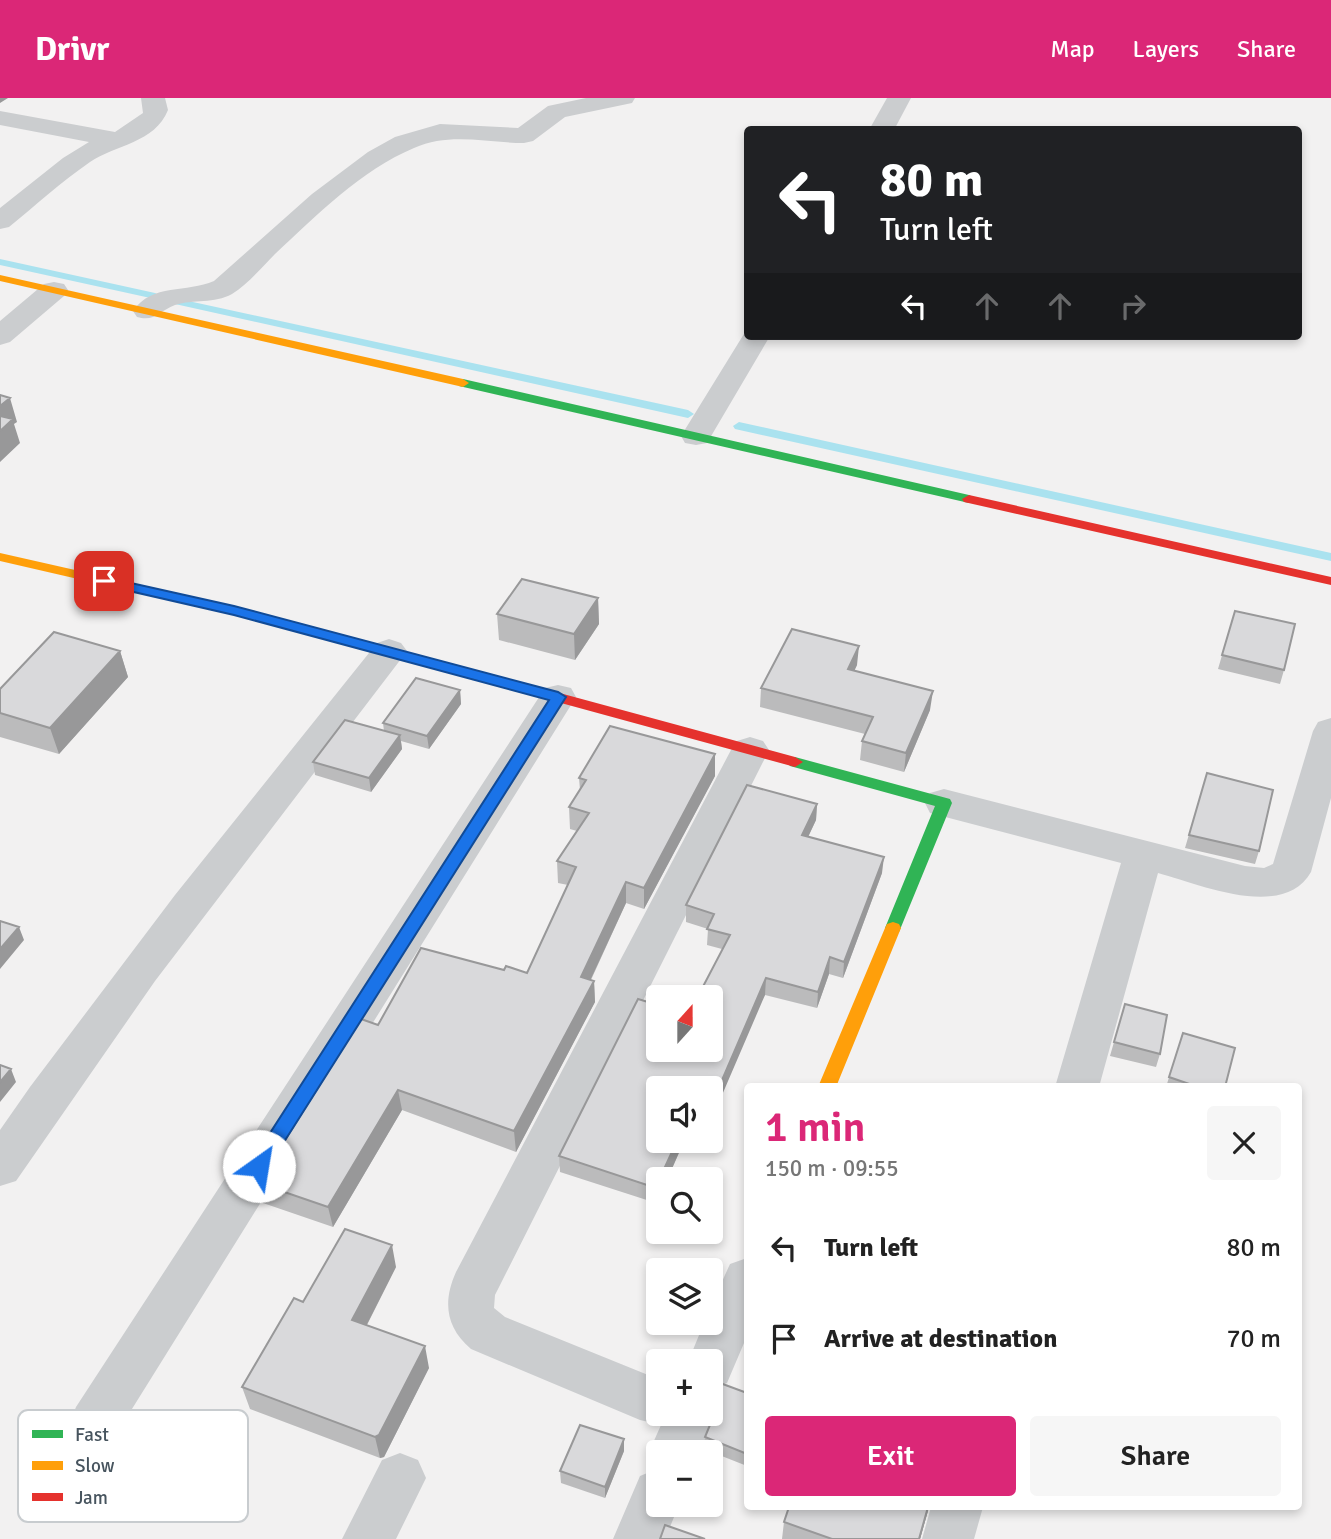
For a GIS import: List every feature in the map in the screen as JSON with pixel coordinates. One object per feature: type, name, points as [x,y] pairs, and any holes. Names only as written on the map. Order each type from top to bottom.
[{"type":"street","points":[[0,221],[82,156],[119,140],[150,120],[157,111],[153,98]]},
{"type":"street","points":[[147,311],[165,297],[212,292],[224,287],[339,185],[413,138],[449,130],[524,136],[557,111],[623,98]]},
{"type":"street","points":[[883,126],[898,98]]},
{"type":"street","points":[[0,118],[119,140]]},
{"type":"street","points":[[0,278],[1331,581]]},
{"type":"street","points":[[0,337],[54,290]]},
{"type":"street","points":[[696,436],[754,340]]},
{"type":"street","points":[[0,557],[234,611],[389,651],[944,803],[1244,881],[1266,884],[1282,880],[1291,872],[1331,731]]},
{"type":"street","points":[[0,1167],[39,1108],[132,980],[389,651]]},
{"type":"street","points":[[103,1410],[558,697]]},
{"type":"street","points":[[646,1405],[488,1333],[472,1320],[469,1304],[473,1287],[750,750]]},
{"type":"street","points":[[829,1083],[944,803]]},
{"type":"street","points":[[1078,1083],[1143,855]]},
{"type":"street","points":[[718,1349],[744,1286]]},
{"type":"street","points":[[368,1539],[400,1478]]},
{"type":"street","points":[[948,1539],[956,1510]]},
{"type":"street","points":[[639,1539],[648,1517]]},
{"type":"building","points":[[0,395],[10,398],[0,406]]},
{"type":"building","points":[[0,416],[13,419],[0,431]]},
{"type":"building","points":[[522,579],[598,598],[574,634],[497,614]]},
{"type":"building","points":[[1235,611],[1295,624],[1284,670],[1222,655]]},
{"type":"building","points":[[792,629],[859,646],[848,669],[933,691],[906,753],[862,741],[873,717],[761,688]]},
{"type":"building","points":[[54,632],[120,651],[50,728],[0,713],[0,689]]},
{"type":"building","points":[[416,678],[460,690],[427,736],[383,723]]},
{"type":"building","points":[[345,720],[400,735],[369,778],[313,762]]},
{"type":"building","points":[[610,726],[715,754],[644,888],[626,882],[581,977],[594,981],[514,1131],[398,1090],[328,1207],[258,1183],[361,1019],[378,1025],[421,948],[504,970],[506,966],[527,973],[576,867],[557,861],[589,813],[569,807],[586,780],[579,778]]},
{"type":"building","points":[[1207,773],[1273,790],[1259,851],[1189,835]]},
{"type":"building","points":[[747,785],[817,804],[802,835],[884,857],[844,962],[830,957],[818,992],[766,978],[723,1078],[646,1076],[646,1153],[671,1153],[665,1167],[646,1167],[646,1185],[559,1156],[638,999],[646,1001],[646,1062],[723,1062],[723,985],[704,985],[730,935],[707,929],[714,914],[686,905]]},
{"type":"building","points":[[0,921],[19,927],[0,949]]},
{"type":"building","points":[[1125,1004],[1167,1015],[1160,1054],[1114,1042]]},
{"type":"building","points":[[1183,1033],[1235,1048],[1226,1083],[1186,1083],[1169,1077]]},
{"type":"building","points":[[0,1065],[11,1069],[0,1082]]},
{"type":"building","points":[[345,1229],[392,1245],[352,1320],[425,1346],[379,1435],[375,1437],[242,1387],[294,1298],[303,1302]]},
{"type":"building","points":[[723,1384],[744,1392],[744,1453],[723,1444],[723,1440],[705,1437],[710,1426],[723,1426]]},
{"type":"building","points":[[580,1425],[624,1439],[605,1487],[560,1471]]},
{"type":"building","points":[[788,1510],[927,1510],[919,1539],[832,1539],[784,1522]]},
{"type":"building","points":[[665,1525],[705,1539],[660,1539]]},
{"type":"waterway","points":[[0,262],[155,296]]},
{"type":"waterway","points":[[170,300],[688,414]]},
{"type":"waterway","points":[[739,426],[1331,557]]},
{"type":"traffic: fast","points":[[463,383],[969,499]]},
{"type":"traffic: fast","points":[[795,762],[944,803],[893,928]]},
{"type":"traffic: slow","points":[[0,278],[463,383]]},
{"type":"traffic: slow","points":[[0,557],[234,611],[475,675]]},
{"type":"traffic: slow","points":[[829,1083],[893,928]]},
{"type":"traffic: jam","points":[[969,499],[1331,581]]},
{"type":"traffic: jam","points":[[475,675],[795,762]]},
{"type":"route","points":[[104,581],[234,611],[558,697],[259,1166]]}]
